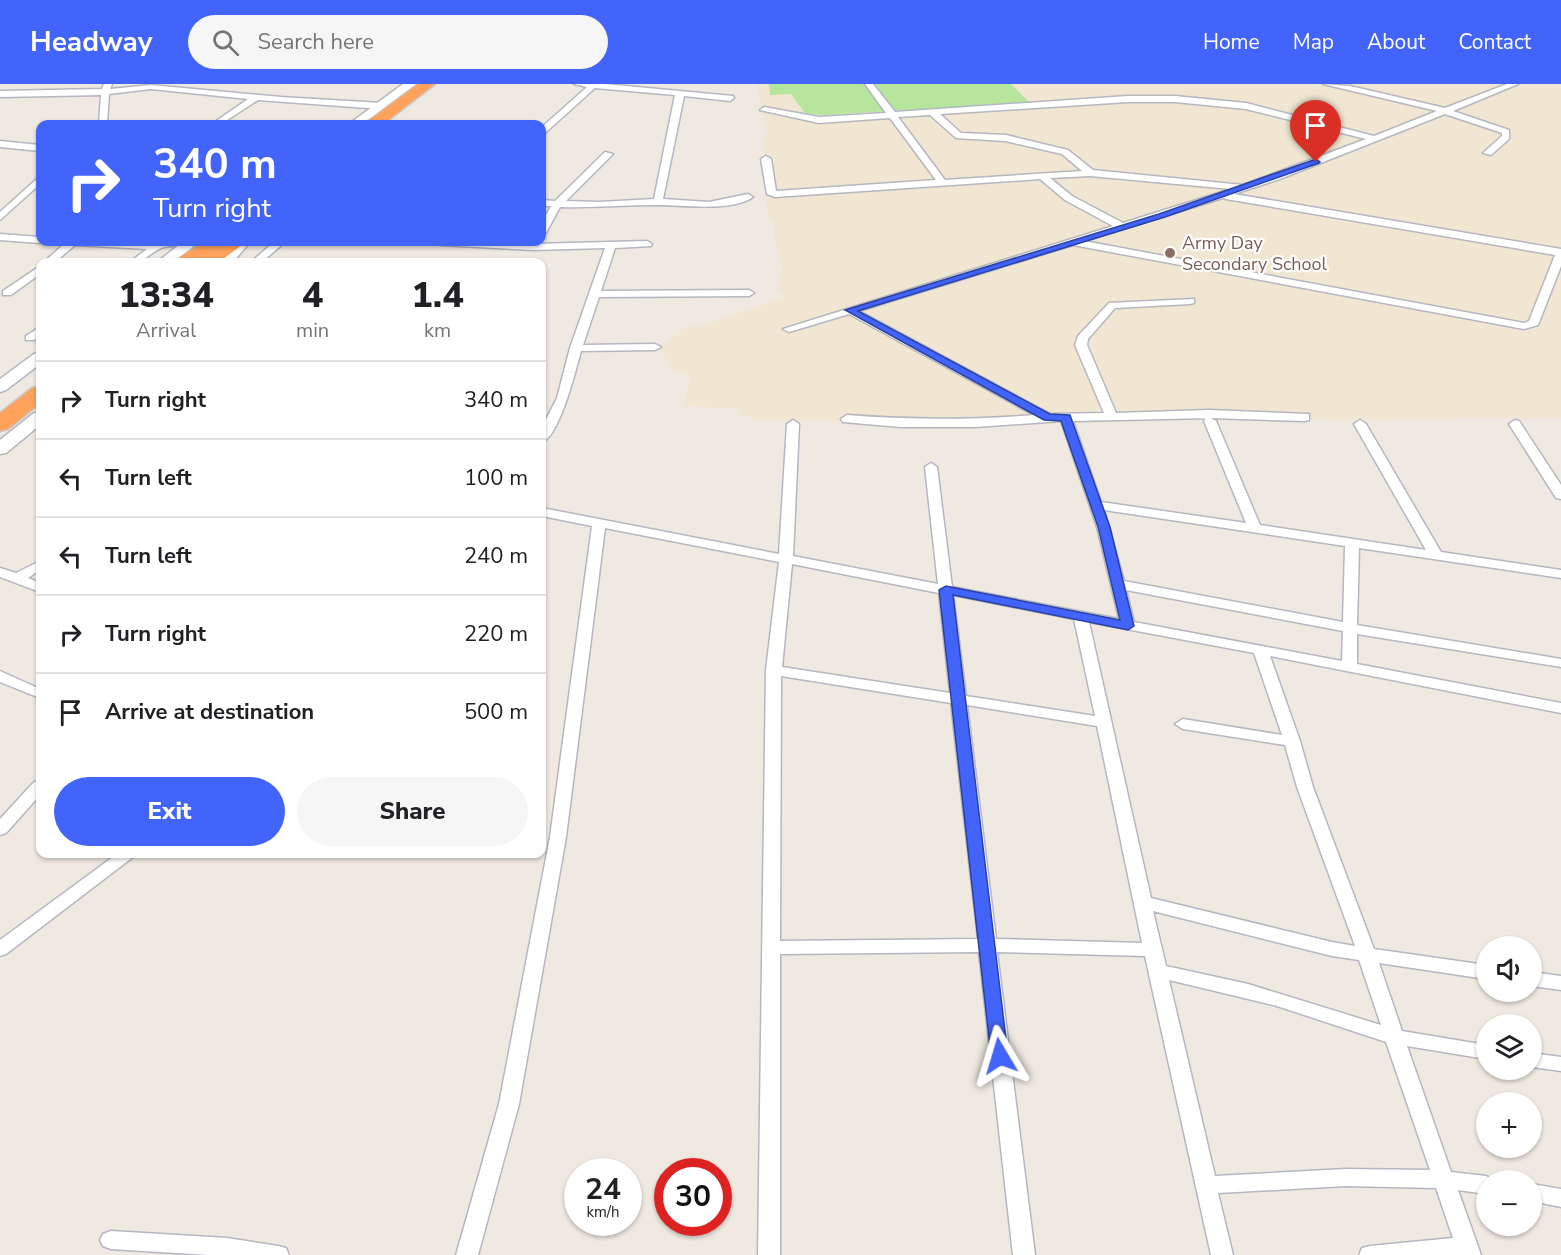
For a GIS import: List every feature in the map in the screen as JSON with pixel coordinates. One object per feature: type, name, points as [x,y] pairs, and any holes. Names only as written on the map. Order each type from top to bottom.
[{"type":"highway","points":[[379,120],[428,84]]},
{"type":"highway","points":[[397,120],[444,84]]},
{"type":"highway","points":[[191,258],[209,246]]},
{"type":"highway","points":[[213,258],[231,246]]},
{"type":"highway","points":[[0,404],[36,377]]},
{"type":"highway","points":[[0,424],[36,396]]},
{"type":"main road","points":[[361,120],[410,84]]},
{"type":"main road","points":[[170,258],[186,246]]},
{"type":"main road","points":[[229,258],[240,246]]},
{"type":"main road","points":[[0,387],[36,360]]},
{"type":"main road","points":[[0,449],[36,420]]},
{"type":"street","points":[[578,84],[730,98]]},
{"type":"street","points":[[870,84],[943,183]]},
{"type":"street","points":[[1327,84],[1377,92],[1506,132],[1506,137],[1488,153]]},
{"type":"street","points":[[789,328],[1245,188],[1514,84]]},
{"type":"street","points":[[546,127],[594,85]]},
{"type":"street","points":[[0,94],[66,95],[107,88],[154,86],[256,98],[381,106]]},
{"type":"street","points":[[103,120],[107,88]]},
{"type":"street","points":[[658,202],[680,93]]},
{"type":"street","points":[[222,120],[256,98]]},
{"type":"street","points":[[764,110],[819,120],[1128,99],[1175,99],[1246,106],[1376,139]]},
{"type":"street","points":[[932,112],[959,136],[1006,138],[1065,152],[1090,173]]},
{"type":"street","points":[[0,144],[36,148]]},
{"type":"street","points":[[546,224],[557,204],[608,154]]},
{"type":"street","points":[[766,159],[772,194],[1090,173],[1245,188]]},
{"type":"street","points":[[1041,175],[1048,183],[1124,227]]},
{"type":"street","points":[[0,217],[36,183]]},
{"type":"street","points":[[1074,242],[1524,326],[1534,323],[1561,252],[1223,195]]},
{"type":"street","points":[[546,203],[600,205],[658,202],[709,205],[748,197]]},
{"type":"street","points":[[0,237],[36,240]]},
{"type":"street","points":[[546,244],[647,244]]},
{"type":"street","points":[[546,430],[563,398],[576,348],[611,245]]},
{"type":"street","points":[[54,258],[68,246]]},
{"type":"street","points":[[141,258],[158,246]]},
{"type":"street","points":[[261,258],[275,246]]},
{"type":"street","points":[[7,293],[36,272]]},
{"type":"street","points":[[596,294],[749,293]]},
{"type":"street","points":[[1111,416],[1081,345],[1082,338],[1113,305],[1190,301]]},
{"type":"street","points":[[850,310],[1048,418]]},
{"type":"street","points":[[30,338],[36,333]]},
{"type":"street","points":[[576,348],[655,347]]},
{"type":"street","points":[[847,419],[901,423],[975,423],[1066,417],[1209,414],[1305,417]]},
{"type":"street","points":[[1066,417],[1104,527],[1128,626]]},
{"type":"street","points":[[1210,422],[1255,528]]},
{"type":"street","points":[[769,1255],[774,670],[786,558],[793,424]]},
{"type":"street","points":[[1360,424],[1437,557]]},
{"type":"street","points":[[1515,424],[1556,477],[1561,495]]},
{"type":"street","points":[[931,467],[1024,1255]]},
{"type":"street","points":[[1096,505],[1561,574]]},
{"type":"street","points":[[546,513],[1561,708]]},
{"type":"street","points":[[467,1255],[509,1104],[558,837],[599,523]]},
{"type":"street","points":[[1349,669],[1352,544]]},
{"type":"street","points":[[16,579],[36,567]]},
{"type":"street","points":[[0,572],[36,586]]},
{"type":"street","points":[[1117,584],[1350,628],[1561,663]]},
{"type":"street","points":[[1081,617],[1157,971],[1222,1255]]},
{"type":"street","points":[[1260,650],[1292,741],[1305,787],[1351,907],[1468,1250],[1370,1255]]},
{"type":"street","points":[[774,670],[1104,722]]},
{"type":"street","points":[[0,676],[36,689]]},
{"type":"street","points":[[1183,724],[1292,741]]},
{"type":"street","points":[[0,830],[36,790]]},
{"type":"street","points":[[0,949],[123,858]]},
{"type":"street","points":[[1143,902],[1332,949],[1476,970]]},
{"type":"street","points":[[770,948],[986,945],[1153,950]]},
{"type":"street","points":[[1157,971],[1217,982],[1275,997],[1394,1037],[1476,1050]]},
{"type":"street","points":[[1542,980],[1561,983]]},
{"type":"street","points":[[1542,1062],[1561,1065]]},
{"type":"street","points":[[1206,1185],[1325,1178],[1443,1178],[1476,1183]]},
{"type":"street","points":[[1542,1195],[1561,1198]]},
{"type":"street","points":[[111,1240],[227,1247],[278,1255]]},
{"type":"shaded area","name":"Army Day Secondary School","points":[[756,84],[1561,84],[1561,418],[1157,421],[924,427],[835,421],[758,420],[740,414],[741,409],[683,406],[690,382],[688,375],[675,372],[660,349],[663,345],[686,328],[711,323],[785,297],[778,291],[782,270],[776,249],[773,218],[768,218],[764,136],[768,128],[763,120]]},
{"type":"green space","points":[[769,84],[1011,84],[1030,103],[822,115],[805,113],[791,94],[770,95]]},
{"type":"place","name":"Army Day Secondary School","points":[[1170,253]]},
{"type":"route","points":[[1000,1056],[946,590],[1128,626],[1104,527],[1066,417],[1048,418],[850,310],[1162,215],[1316,162]]}]
